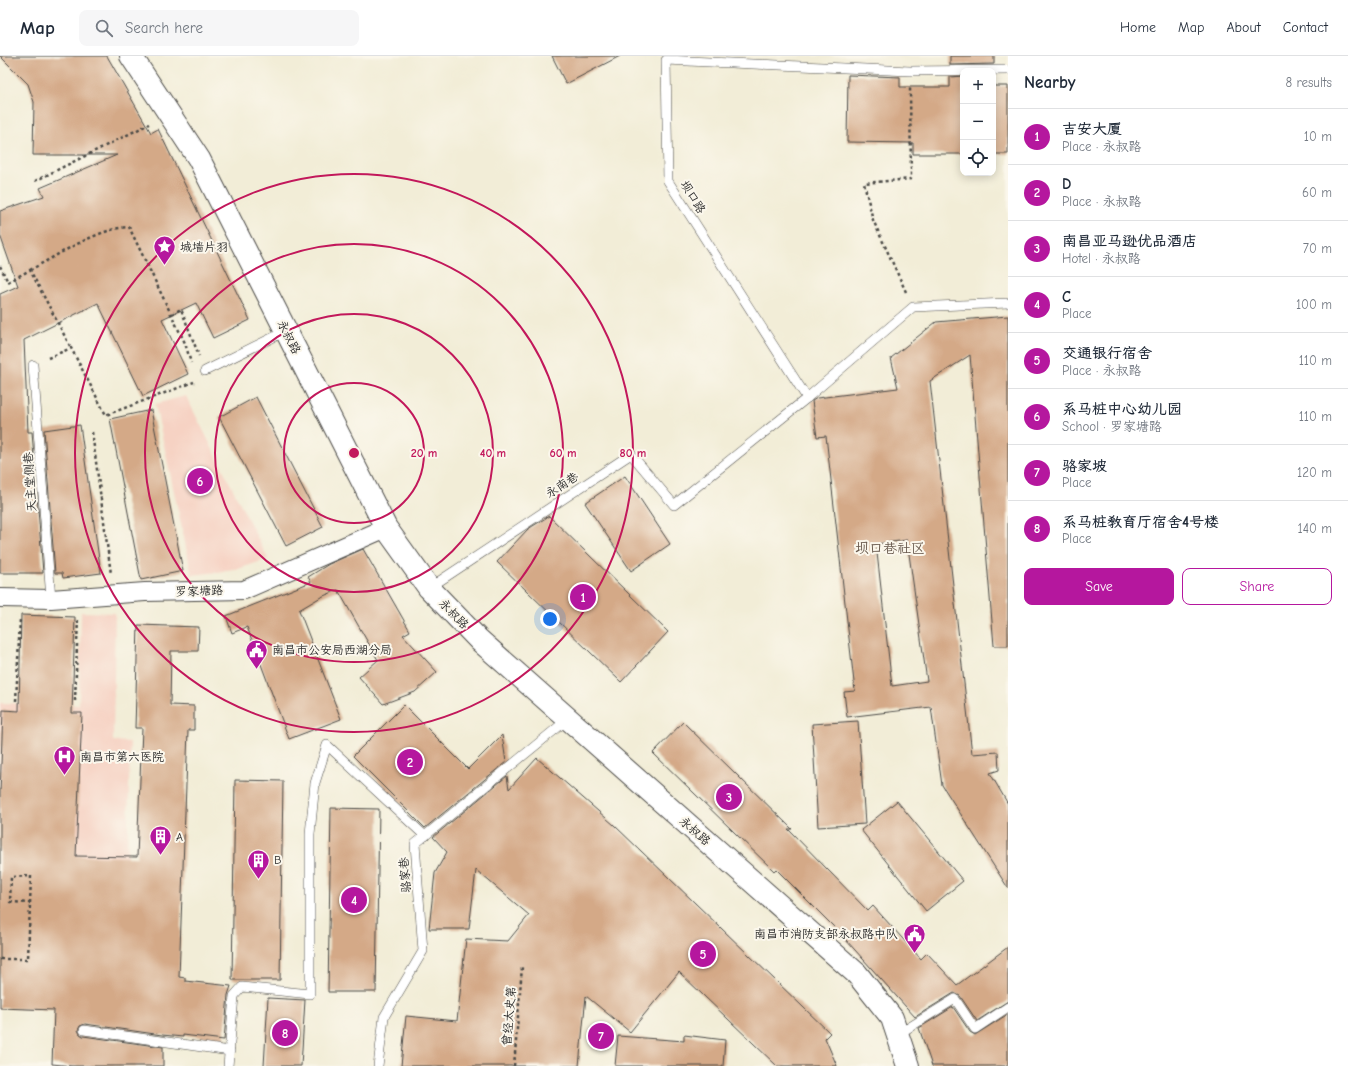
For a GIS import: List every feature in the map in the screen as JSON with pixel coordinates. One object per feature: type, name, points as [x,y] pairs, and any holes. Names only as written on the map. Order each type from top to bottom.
[{"type":"street","name":"永叔路","points":[[131,56],[199,159],[386,528],[429,588],[479,640],[857,974],[892,1018],[908,1066]]},
{"type":"street","name":"罗家塘路","points":[[0,598],[51,599],[113,594],[244,590],[386,528]]},
{"type":"lane","name":"坝口路","points":[[807,398],[668,181],[666,58],[910,71],[1008,70]]},
{"type":"lane","points":[[807,398],[913,307],[1008,303]]},
{"type":"lane","points":[[205,371],[286,331]]},
{"type":"lane","name":"天主堂侧巷","points":[[34,365],[51,599]]},
{"type":"lane","name":"永南巷","points":[[429,588],[630,454],[674,505],[807,398]]},
{"type":"lane","name":"骆家巷","points":[[378,1066],[384,1017],[423,951],[415,844],[568,719]]},
{"type":"lane","points":[[228,1066],[234,996],[242,987],[310,994],[310,834],[315,783],[327,745],[426,836]]},
{"type":"lane","points":[[897,1035],[955,999],[975,1029],[1008,1007]]},
{"type":"lane","points":[[84,1030],[230,1051]]},
{"type":"path","points":[[910,71],[911,179],[864,183],[873,220],[913,307]]},
{"type":"path","points":[[35,181],[169,114]]},
{"type":"path","points":[[0,266],[8,282],[77,245],[118,227],[130,226],[186,343],[192,366]]},
{"type":"path","points":[[30,270],[106,415],[196,381]]},
{"type":"path","points":[[172,314],[181,310],[205,371]]},
{"type":"path","points":[[34,365],[70,348]]},
{"type":"path","points":[[92,432],[113,594]]},
{"type":"path","points":[[75,701],[79,597]]},
{"type":"path","points":[[16,701],[21,598]]},
{"type":"path","points":[[0,959],[28,959],[31,876],[11,877],[10,902],[30,903]]},
{"type":"path","name":"曾经太史第","points":[[514,1066],[522,967]]},
{"type":"shaded area","points":[[186,396],[268,559],[235,570],[192,575],[155,404]]},
{"type":"shaded area","name":"南昌市第六医院","points":[[81,612],[115,613],[113,741],[130,742],[126,914],[0,812],[0,703],[79,705]]},
{"type":"building","points":[[0,56],[107,56],[151,133],[158,129],[250,320],[213,338],[196,303],[162,319],[188,374],[143,396],[98,303],[24,340],[28,432],[32,432],[43,573],[0,573],[0,294],[18,286],[0,235],[0,211],[44,196],[40,188],[117,155],[33,155],[34,102],[28,84]]},
{"type":"building","points":[[552,56],[620,56],[566,84]]},
{"type":"building","points":[[950,56],[994,56],[994,64],[950,65]]},
{"type":"building","points":[[848,75],[900,77],[900,87],[950,87],[950,77],[960,76],[960,154],[913,154],[913,143],[847,142]]},
{"type":"building","points":[[996,86],[1008,86],[1008,154],[996,154]]},
{"type":"building","points":[[1008,316],[1008,646],[994,646],[970,355],[930,381],[972,754],[998,752],[999,770],[990,773],[1008,804],[1008,888],[942,785],[931,707],[847,717],[844,692],[855,691],[826,436],[817,437],[812,401],[817,398],[898,388],[891,358],[936,322]],"holes":[[[907,540],[927,681],[892,686],[876,544]]]},
{"type":"building","points":[[256,397],[323,527],[286,546],[219,417]]},
{"type":"building","points":[[151,410],[183,571],[141,580],[110,419]]},
{"type":"building","points":[[80,425],[101,573],[63,578],[62,573],[55,573],[44,430]]},
{"type":"building","points":[[625,476],[670,544],[631,571],[585,503]]},
{"type":"building","points":[[549,516],[668,632],[621,682],[497,562],[528,529]]},
{"type":"building","points":[[363,549],[410,631],[403,635],[437,672],[415,692],[383,704],[359,677],[378,660],[338,590],[321,597],[299,610],[341,719],[289,739],[247,627],[232,633],[226,616],[311,582],[308,577],[329,564]]},
{"type":"building","points":[[21,615],[75,617],[72,713],[82,713],[76,856],[137,857],[142,728],[135,728],[138,625],[199,627],[198,651],[171,651],[170,705],[194,706],[194,730],[188,730],[179,977],[185,978],[185,981],[231,986],[228,995],[224,1040],[183,1035],[183,1037],[162,1035],[85,1024],[80,1026],[78,1030],[83,1036],[163,1047],[163,1066],[72,1066],[52,1064],[54,1010],[0,1008],[0,793],[3,710],[19,711]]},
{"type":"building","points":[[404,705],[468,769],[502,735],[506,762],[425,828],[353,756]]},
{"type":"building","points":[[858,721],[865,824],[818,827],[812,724]]},
{"type":"building","points":[[683,722],[792,829],[788,829],[868,911],[873,906],[921,959],[927,953],[957,985],[1008,947],[1008,1001],[977,1021],[960,996],[954,993],[915,1017],[837,930],[776,869],[774,871],[653,753]]},
{"type":"building","points":[[537,758],[614,825],[830,1033],[825,1038],[837,1066],[777,1066],[679,972],[630,1032],[586,996],[579,1066],[401,1066],[406,1016],[457,1021],[466,939],[508,941],[529,915],[476,870],[469,929],[429,929],[435,873],[447,852],[433,837],[507,776],[509,789]]},
{"type":"building","name":"B","points":[[235,780],[283,781],[280,980],[232,980]]},
{"type":"building","points":[[897,801],[963,881],[926,911],[861,830]]},
{"type":"building","points":[[331,808],[379,809],[376,992],[328,992]]},
{"type":"building","points":[[268,998],[305,1000],[301,1066],[264,1066]]},
{"type":"building","points":[[953,1007],[970,1032],[975,1035],[1008,1014],[1008,1066],[932,1066],[919,1028]]},
{"type":"building","points":[[684,1035],[725,1040],[723,1066],[615,1066],[618,1036],[684,1041]]},
{"type":"place","name":"城墙片羽","points":[[164,266]]},
{"type":"place","name":"系马桩中心幼儿园","points":[[200,481]]},
{"type":"place","name":"吉安大厦","points":[[583,597]]},
{"type":"place","name":"南昌市公安局西湖分局","points":[[257,670]]},
{"type":"place","name":"D","points":[[410,762]]},
{"type":"place","name":"南昌市第六医院","points":[[65,776]]},
{"type":"place","name":"南昌亚马逊优品酒店","points":[[729,797]]},
{"type":"place","name":"A","points":[[160,856]]},
{"type":"place","name":"B","points":[[258,880]]},
{"type":"place","name":"C","points":[[354,900]]},
{"type":"place","name":"交通银行宿舍","points":[[703,954]]},
{"type":"place","name":"南昌市消防支部永叔路中队","points":[[914,954]]},
{"type":"place","name":"系马桩教育厅宿舍4号楼","points":[[285,1033]]},
{"type":"place","name":"骆家坡","points":[[601,1036]]},
{"type":"district","name":"坝口巷社区","points":[[890,548]]}]
